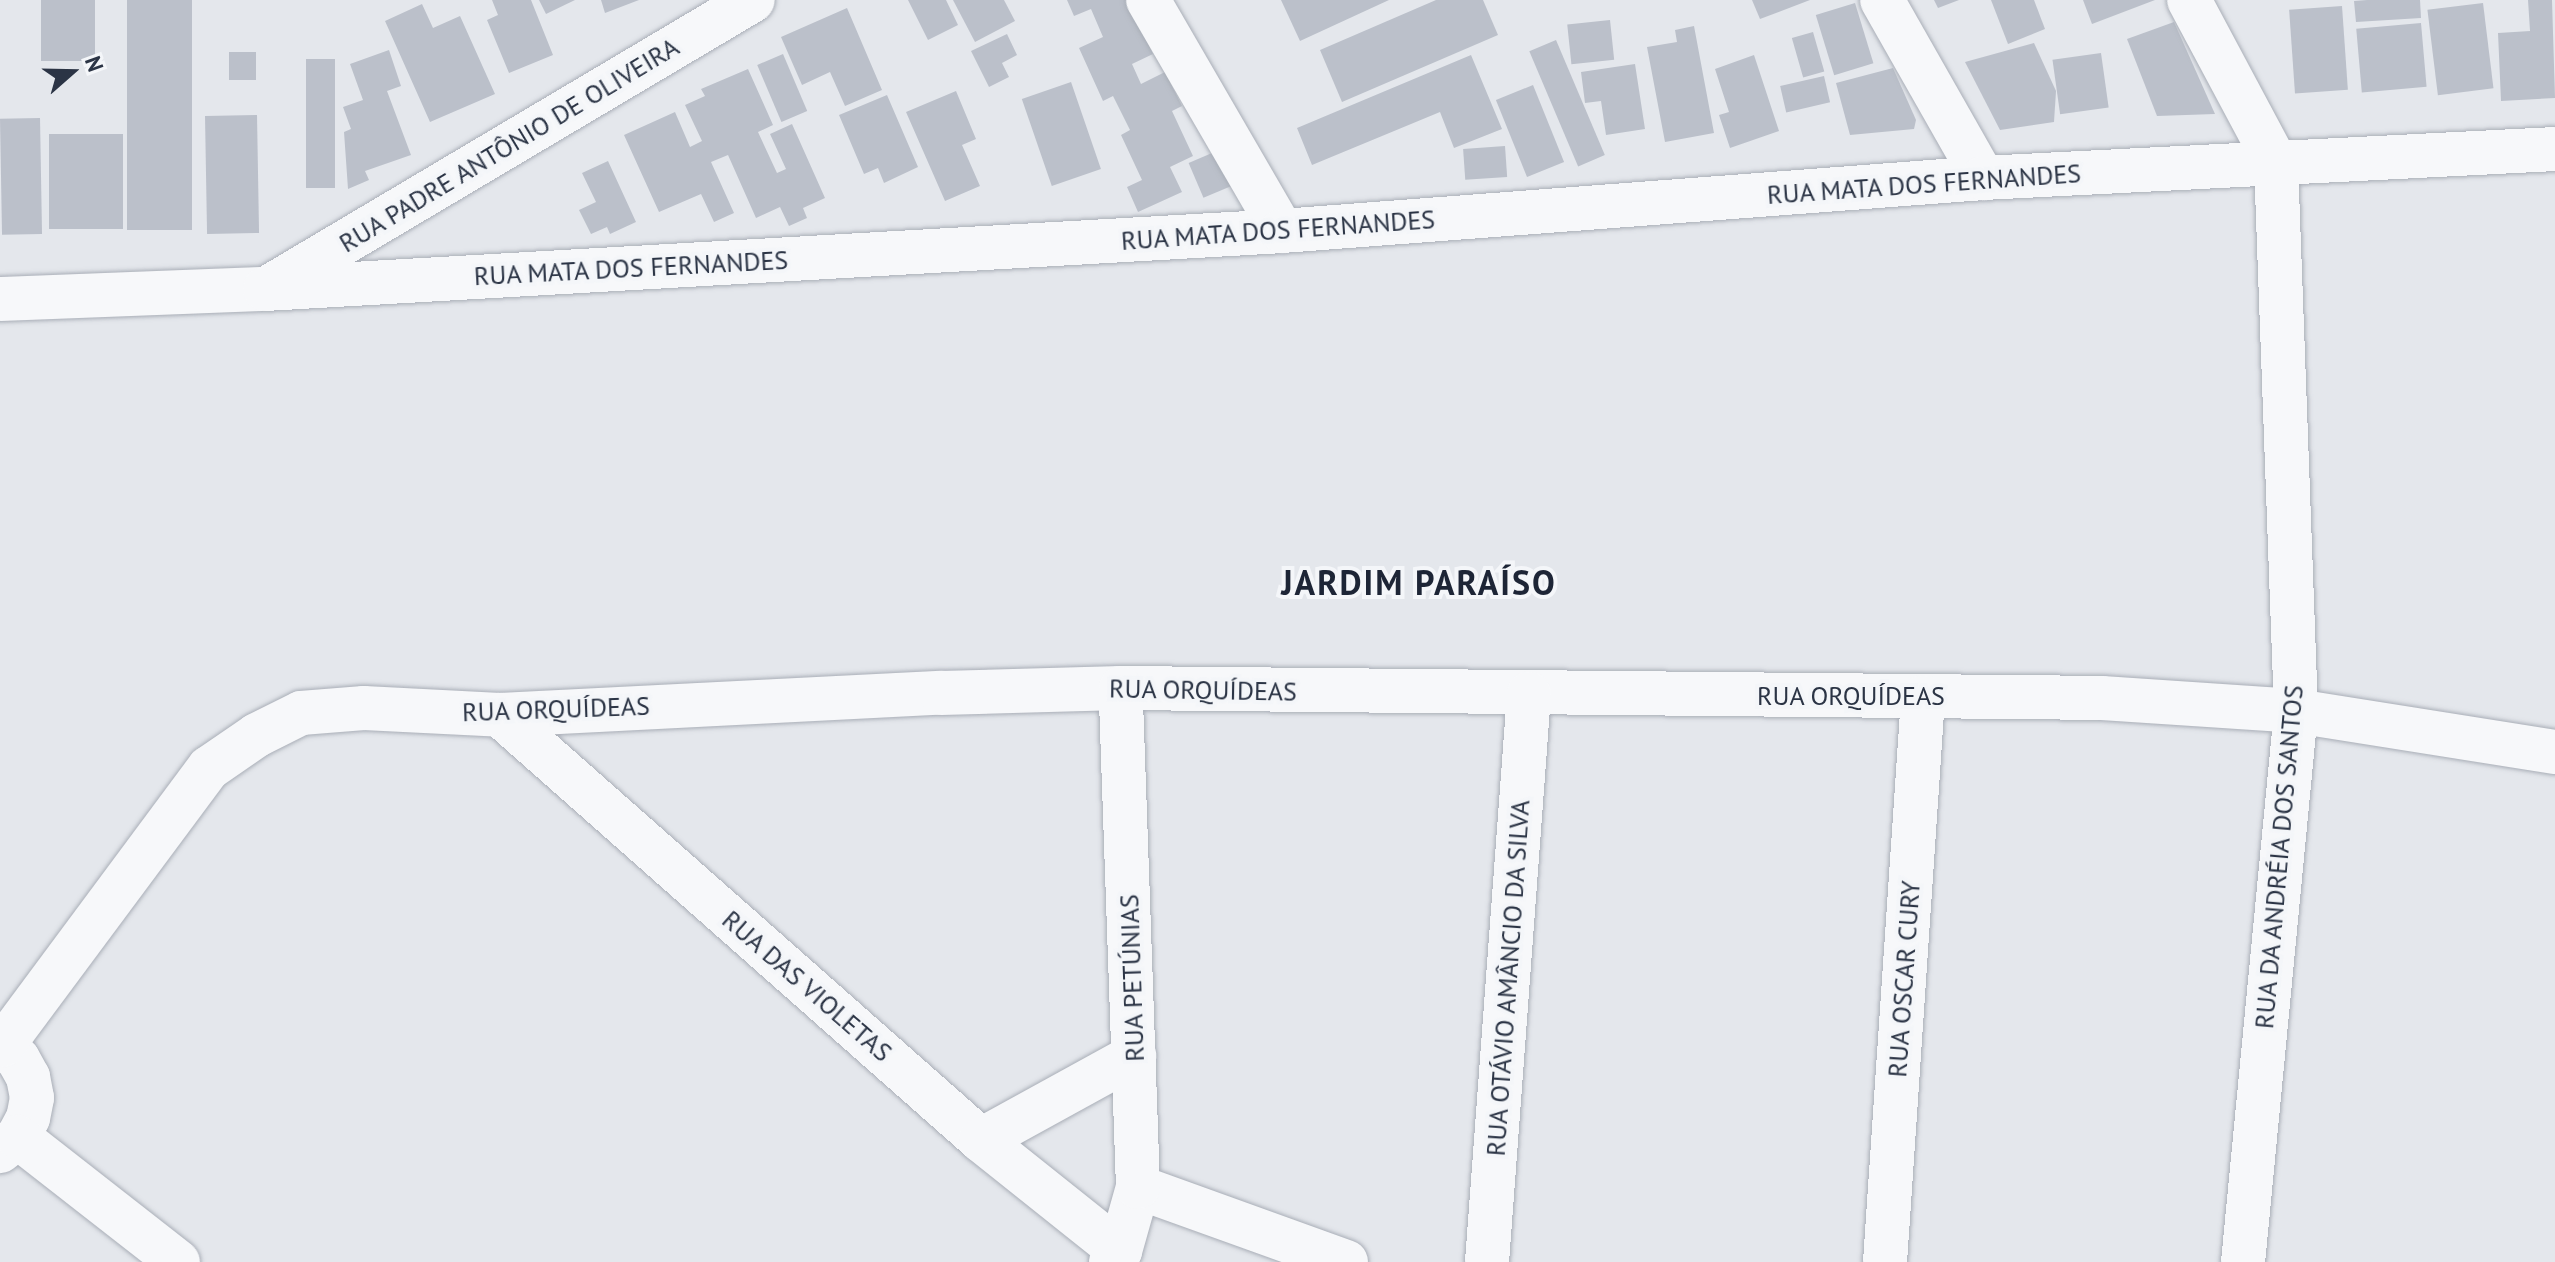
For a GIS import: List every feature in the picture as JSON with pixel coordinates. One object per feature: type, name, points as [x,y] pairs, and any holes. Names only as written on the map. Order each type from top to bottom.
[{"type":"street","name":"RUA PADRE ANTÔNIO DE OLIVEIRA","points":[[265,289],[753,0]]},
{"type":"street","points":[[1148,0],[1282,231]]},
{"type":"street","points":[[1882,0],[1983,178]]},
{"type":"street","points":[[2189,0],[2276,163]]},
{"type":"street","name":"RUA MATA DOS FERNANDES","points":[[0,299],[265,289],[1282,231],[1983,178],[2555,149]]},
{"type":"street","name":"RUA DA ANDRÉIA DOS SANTOS","points":[[2243,1262],[2296,711],[2276,163]]},
{"type":"street","name":"RUA ORQUÍDEAS","points":[[1,1044],[209,768],[257,735],[301,713],[364,708],[500,715],[941,693],[1121,688],[2102,698],[2296,711],[2555,752]]},
{"type":"street","name":"RUA PETÚNIAS","points":[[1115,1257],[1138,1187],[1121,688]]},
{"type":"street","name":"RUA OTÁVIO AMÂNCIO DA SILVA","points":[[1487,1262],[1529,694]]},
{"type":"street","name":"RUA OSCAR CURY","points":[[1885,1262],[1923,697]]},
{"type":"street","name":"RUA DAS VIOLETAS","points":[[500,715],[1115,1257]]},
{"type":"street","points":[[1,1044],[18,1059],[28,1077],[32,1098],[28,1118],[9,1144],[178,1262]]},
{"type":"street","points":[[981,1140],[1134,1056]]},
{"type":"street","points":[[1138,1187],[1346,1262]]},
{"type":"building","points":[[41,0],[95,0],[95,61],[41,61]]},
{"type":"building","points":[[127,0],[192,0],[192,230],[127,230]]},
{"type":"building","points":[[492,0],[531,0],[553,55],[509,73],[487,20],[498,15]]},
{"type":"building","points":[[539,0],[575,0],[546,14]]},
{"type":"building","points":[[601,0],[639,0],[605,13]]},
{"type":"building","points":[[908,0],[946,0],[958,25],[928,40]]},
{"type":"building","points":[[953,0],[1004,0],[1015,21],[975,42]]},
{"type":"building","points":[[1067,0],[1128,0],[1153,54],[1132,64],[1141,84],[1165,72],[1182,106],[1172,111],[1193,156],[1170,167],[1182,192],[1138,212],[1127,187],[1142,180],[1121,135],[1130,130],[1113,96],[1103,101],[1079,48],[1103,37],[1091,9],[1074,16]]},
{"type":"building","points":[[1281,0],[1389,0],[1300,41]]},
{"type":"building","points":[[1436,0],[1483,0],[1498,35],[1342,102],[1320,50]]},
{"type":"building","points":[[1752,0],[1810,0],[1760,19]]},
{"type":"building","points":[[1934,0],[1959,0],[1938,8]]},
{"type":"building","points":[[1991,0],[2034,0],[2045,29],[2008,44]]},
{"type":"building","points":[[2083,0],[2155,0],[2092,24]]},
{"type":"building","points":[[2420,0],[2421,18],[2356,22],[2354,1]]},
{"type":"building","points":[[2528,0],[2552,0],[2555,98],[2501,101],[2498,33],[2530,31]]},
{"type":"building","points":[[1855,3],[1873,63],[1834,75],[1816,15]]},
{"type":"building","points":[[2483,3],[2493,88],[2438,95],[2427,10]]},
{"type":"building","points":[[422,4],[433,28],[460,16],[495,94],[430,122],[385,21]]},
{"type":"building","points":[[2342,6],[2348,90],[2295,93],[2289,10]]},
{"type":"building","points":[[847,8],[882,90],[845,106],[830,72],[802,85],[781,37]]},
{"type":"building","points":[[1610,20],[1614,60],[1571,64],[1567,24]]},
{"type":"building","points":[[2174,22],[2215,114],[2157,116],[2127,39]]},
{"type":"building","points":[[2421,23],[2427,87],[2362,92],[2356,29]]},
{"type":"building","points":[[1694,26],[1714,133],[1665,142],[1647,47],[1677,42],[1675,30]]},
{"type":"building","points":[[1813,32],[1824,71],[1803,77],[1792,38]]},
{"type":"building","points":[[1007,34],[1017,55],[1002,63],[1009,77],[989,87],[971,51]]},
{"type":"building","points":[[1556,40],[1605,155],[1578,166],[1529,51]]},
{"type":"building","points":[[2034,43],[2056,91],[2054,122],[2000,130],[1965,62]]},
{"type":"building","points":[[389,50],[401,86],[387,91],[411,155],[365,171],[369,180],[348,189],[344,132],[351,129],[343,107],[363,100],[350,64]]},
{"type":"building","points":[[229,52],[256,52],[256,80],[229,80]]},
{"type":"building","points":[[2101,53],[2109,107],[2060,114],[2052,60]]},
{"type":"building","points":[[783,54],[807,111],[781,122],[757,65]]},
{"type":"building","points":[[1471,55],[1502,129],[1454,148],[1440,112],[1312,165],[1297,128]]},
{"type":"building","points":[[1754,55],[1779,131],[1730,148],[1719,115],[1729,112],[1715,69]]},
{"type":"building","points":[[306,59],[335,59],[335,188],[306,188]]},
{"type":"building","points":[[1635,64],[1645,129],[1606,135],[1601,101],[1585,103],[1581,72]]},
{"type":"building","points":[[1893,68],[1916,120],[1914,129],[1850,135],[1836,83]]},
{"type":"building","points":[[748,69],[773,125],[758,132],[777,173],[786,169],[770,134],[792,124],[825,198],[803,208],[807,218],[789,226],[780,207],[756,218],[728,155],[711,162],[734,213],[714,222],[701,194],[659,212],[624,135],[675,112],[690,147],[702,141],[685,105],[705,96],[701,89]]},
{"type":"building","points":[[1824,76],[1830,102],[1786,112],[1780,86]]},
{"type":"building","points":[[1071,82],[1101,169],[1052,186],[1022,99]]},
{"type":"building","points":[[1533,85],[1564,162],[1527,177],[1496,100]]},
{"type":"building","points":[[956,91],[976,139],[962,145],[980,186],[945,201],[906,112]]},
{"type":"building","points":[[887,95],[918,167],[884,183],[878,168],[864,174],[839,115]]},
{"type":"building","points":[[257,115],[259,233],[207,234],[205,116]]},
{"type":"building","points":[[40,118],[42,234],[2,235],[0,119]]},
{"type":"building","points":[[49,134],[123,134],[123,229],[49,229]]},
{"type":"building","points":[[1505,146],[1507,177],[1465,180],[1463,149]]},
{"type":"building","points":[[1219,150],[1234,185],[1203,198],[1189,163]]},
{"type":"building","points":[[608,161],[636,222],[610,234],[607,227],[591,234],[579,210],[596,202],[582,173]]},
{"type":"district","name":"JARDIM PARAÍSO","points":[[1419,583]]}]
